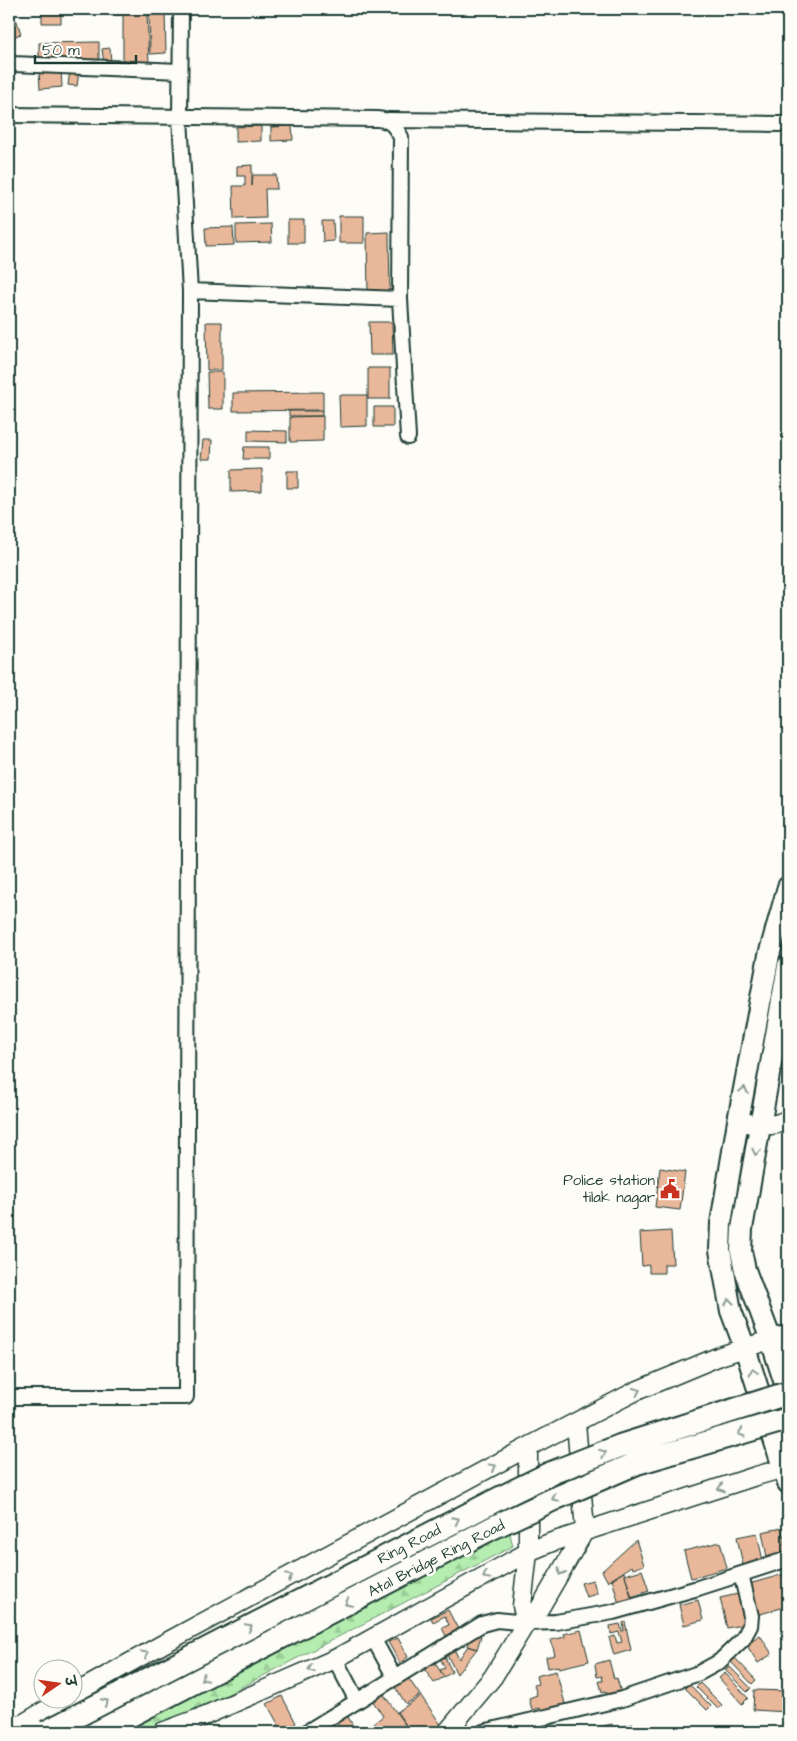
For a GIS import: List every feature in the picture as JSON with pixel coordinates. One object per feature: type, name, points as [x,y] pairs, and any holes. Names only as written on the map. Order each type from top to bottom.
[{"type":"main road","points":[[787,1473],[731,1311],[720,1250],[721,1223],[738,1122],[770,955],[788,887]]},
{"type":"main road","points":[[788,966],[742,1229],[741,1251],[753,1294],[780,1337],[788,1393]]},
{"type":"main road","name":"Ring Road","points":[[46,1732],[552,1473],[620,1446],[788,1393]]},
{"type":"main road","name":"Atal Bridge Ring Road","points":[[98,1732],[492,1528],[556,1498],[637,1463],[788,1419]]},
{"type":"street","points":[[9,1397],[186,1397],[190,291],[180,118],[181,9]]},
{"type":"street","points":[[9,61],[13,64],[180,71]]},
{"type":"street","points":[[9,115],[784,124]]},
{"type":"street","points":[[388,120],[393,124],[401,137],[400,299],[408,437]]},
{"type":"street","points":[[190,291],[400,299]]},
{"type":"street","points":[[738,1122],[761,1127],[781,1123],[788,1119]]},
{"type":"street","points":[[82,1689],[528,1447],[636,1391],[720,1356],[780,1337]]},
{"type":"street","points":[[447,1732],[493,1678],[526,1623],[538,1611],[585,1530],[576,1422]]},
{"type":"street","points":[[526,1623],[522,1606],[528,1552],[528,1447]]},
{"type":"street","points":[[162,1732],[197,1719],[335,1659],[528,1552],[552,1542],[585,1530],[787,1473]]},
{"type":"street","points":[[307,1732],[482,1624],[497,1620],[526,1623],[556,1622],[613,1612],[698,1588],[788,1558]]},
{"type":"street","points":[[483,1732],[622,1699],[699,1673],[719,1662],[743,1639],[750,1626],[751,1616],[742,1574]]},
{"type":"street","points":[[372,1638],[395,1678]]},
{"type":"street","points":[[335,1659],[357,1701]]},
{"type":"street","points":[[9,1732],[49,1708]]},
{"type":"street","points":[[183,1732],[197,1719]]},
{"type":"green space","points":[[506,1518],[513,1546],[205,1706],[139,1732],[113,1732]]},
{"type":"building","points":[[42,9],[61,9],[61,23],[42,23]]},
{"type":"building","points":[[88,9],[100,9],[101,12],[89,14]]},
{"type":"building","points":[[106,9],[121,9],[121,15],[106,14]]},
{"type":"building","points":[[124,9],[163,9],[163,10],[124,12]]},
{"type":"building","points":[[149,11],[165,11],[166,53],[150,54]]},
{"type":"building","points":[[123,12],[147,12],[149,65],[123,65]]},
{"type":"building","points":[[17,21],[21,34],[9,38],[9,23]]},
{"type":"building","points":[[99,42],[99,62],[39,62],[39,43]]},
{"type":"building","points":[[110,48],[111,63],[104,64],[102,49]]},
{"type":"building","points":[[61,69],[62,87],[40,89],[39,70]]},
{"type":"building","points":[[70,70],[79,72],[77,86],[68,85]]},
{"type":"building","points":[[261,126],[261,141],[236,142],[236,127]]},
{"type":"building","points":[[292,126],[293,140],[271,141],[271,127]]},
{"type":"building","points":[[252,165],[252,186],[253,175],[276,175],[277,189],[265,189],[266,218],[234,219],[233,186],[245,186],[245,176],[237,176],[237,166]]},
{"type":"building","points":[[339,216],[364,216],[364,243],[339,243]]},
{"type":"building","points":[[288,220],[304,220],[304,243],[288,243]]},
{"type":"building","points":[[322,221],[333,221],[334,241],[323,242]]},
{"type":"building","points":[[271,224],[272,242],[236,243],[236,225]]},
{"type":"building","points":[[233,227],[234,245],[206,246],[205,228]]},
{"type":"building","points":[[389,232],[390,293],[368,294],[367,233]]},
{"type":"building","points":[[206,322],[222,322],[222,370],[207,370]]},
{"type":"building","points":[[369,322],[392,322],[393,355],[370,355]]},
{"type":"building","points":[[368,368],[390,368],[390,399],[368,399]]},
{"type":"building","points":[[207,372],[223,372],[223,409],[208,409]]},
{"type":"building","points":[[323,392],[323,410],[233,411],[233,393]]},
{"type":"building","points":[[339,395],[367,395],[367,426],[340,427]]},
{"type":"building","points":[[374,407],[393,407],[393,427],[374,427]]},
{"type":"building","points":[[289,411],[322,411],[322,416],[289,416]]},
{"type":"building","points":[[323,416],[323,441],[290,442],[290,417]]},
{"type":"building","points":[[248,430],[287,431],[287,442],[248,441]]},
{"type":"building","points":[[203,440],[212,440],[211,459],[201,459]]},
{"type":"building","points":[[244,447],[269,447],[269,459],[243,459]]},
{"type":"building","points":[[262,469],[262,491],[231,492],[231,470]]},
{"type":"building","points":[[287,471],[298,471],[298,488],[287,488]]},
{"type":"building","name":"Police station tilak nagar","points":[[660,1168],[685,1172],[680,1210],[655,1207]]},
{"type":"building","points":[[671,1231],[673,1264],[664,1264],[664,1273],[649,1273],[649,1265],[642,1266],[640,1233]]},
{"type":"building","points":[[782,1528],[786,1553],[767,1557],[762,1532]]},
{"type":"building","points":[[757,1533],[763,1561],[743,1565],[737,1537]]},
{"type":"building","points":[[636,1540],[644,1565],[633,1569],[632,1566],[608,1582],[602,1571]]},
{"type":"building","points":[[720,1542],[727,1568],[691,1578],[684,1551]]},
{"type":"building","points":[[642,1570],[649,1591],[631,1597],[625,1575]]},
{"type":"building","points":[[624,1572],[633,1601],[619,1604],[612,1579]]},
{"type":"building","points":[[788,1573],[788,1606],[757,1615],[749,1584]]},
{"type":"building","points":[[593,1580],[597,1594],[586,1597],[581,1583]]},
{"type":"building","points":[[738,1594],[745,1624],[727,1628],[720,1598]]},
{"type":"building","points":[[698,1600],[703,1620],[684,1625],[679,1605]]},
{"type":"building","points":[[448,1610],[458,1629],[446,1636],[442,1628],[449,1625],[445,1616],[433,1622],[431,1618]]},
{"type":"building","points":[[625,1622],[631,1650],[614,1655],[609,1638],[615,1636],[617,1643],[622,1642],[619,1632],[611,1634],[610,1626],[620,1624],[622,1631],[624,1631],[623,1623]]},
{"type":"building","points":[[581,1630],[589,1661],[559,1668],[558,1666],[548,1668],[546,1657],[555,1655],[551,1640],[565,1637],[564,1634]]},
{"type":"building","points":[[473,1632],[481,1636],[477,1649],[468,1646]]},
{"type":"building","points":[[760,1635],[772,1654],[758,1663],[746,1644]]},
{"type":"building","points":[[398,1638],[408,1657],[400,1663],[388,1642]]},
{"type":"building","points":[[468,1646],[477,1649],[457,1674],[446,1653],[454,1649],[459,1659]]},
{"type":"building","points":[[444,1655],[452,1672],[444,1677],[440,1670],[445,1668],[439,1656]]},
{"type":"building","points":[[734,1657],[756,1680],[752,1684],[730,1661]]},
{"type":"building","points":[[433,1660],[444,1677],[434,1683],[422,1666]]},
{"type":"building","points":[[609,1660],[614,1679],[617,1678],[622,1697],[608,1701],[606,1691],[602,1692],[599,1681],[603,1681],[602,1676],[597,1677],[595,1664]]},
{"type":"building","points":[[729,1666],[751,1688],[747,1692],[725,1670]]},
{"type":"building","points":[[556,1671],[566,1707],[542,1713],[540,1708],[532,1710],[529,1698],[537,1695],[534,1685],[538,1684],[536,1676]]},
{"type":"building","points":[[725,1673],[748,1698],[742,1704],[719,1678]]},
{"type":"building","points":[[406,1675],[420,1695],[406,1704],[393,1684]]},
{"type":"building","points":[[700,1683],[722,1705],[718,1709],[696,1687]]},
{"type":"building","points":[[689,1684],[711,1706],[707,1710],[685,1688]]},
{"type":"building","points":[[754,1690],[788,1691],[788,1712],[753,1710]]},
{"type":"building","points":[[382,1692],[410,1732],[378,1732],[373,1724],[383,1716],[372,1700]]},
{"type":"building","points":[[282,1696],[296,1723],[282,1731],[267,1704]]},
{"type":"building","points":[[421,1696],[442,1726],[433,1732],[411,1732],[397,1712]]},
{"type":"building","points":[[347,1715],[356,1731],[342,1732],[336,1721]]},
{"type":"building","points":[[612,1724],[613,1729],[633,1724],[635,1732],[576,1732]]},
{"type":"building","points":[[788,1730],[788,1732],[768,1732],[768,1731]]},
{"type":"place","name":"Police station tilak nagar","points":[[670,1189]]}]
